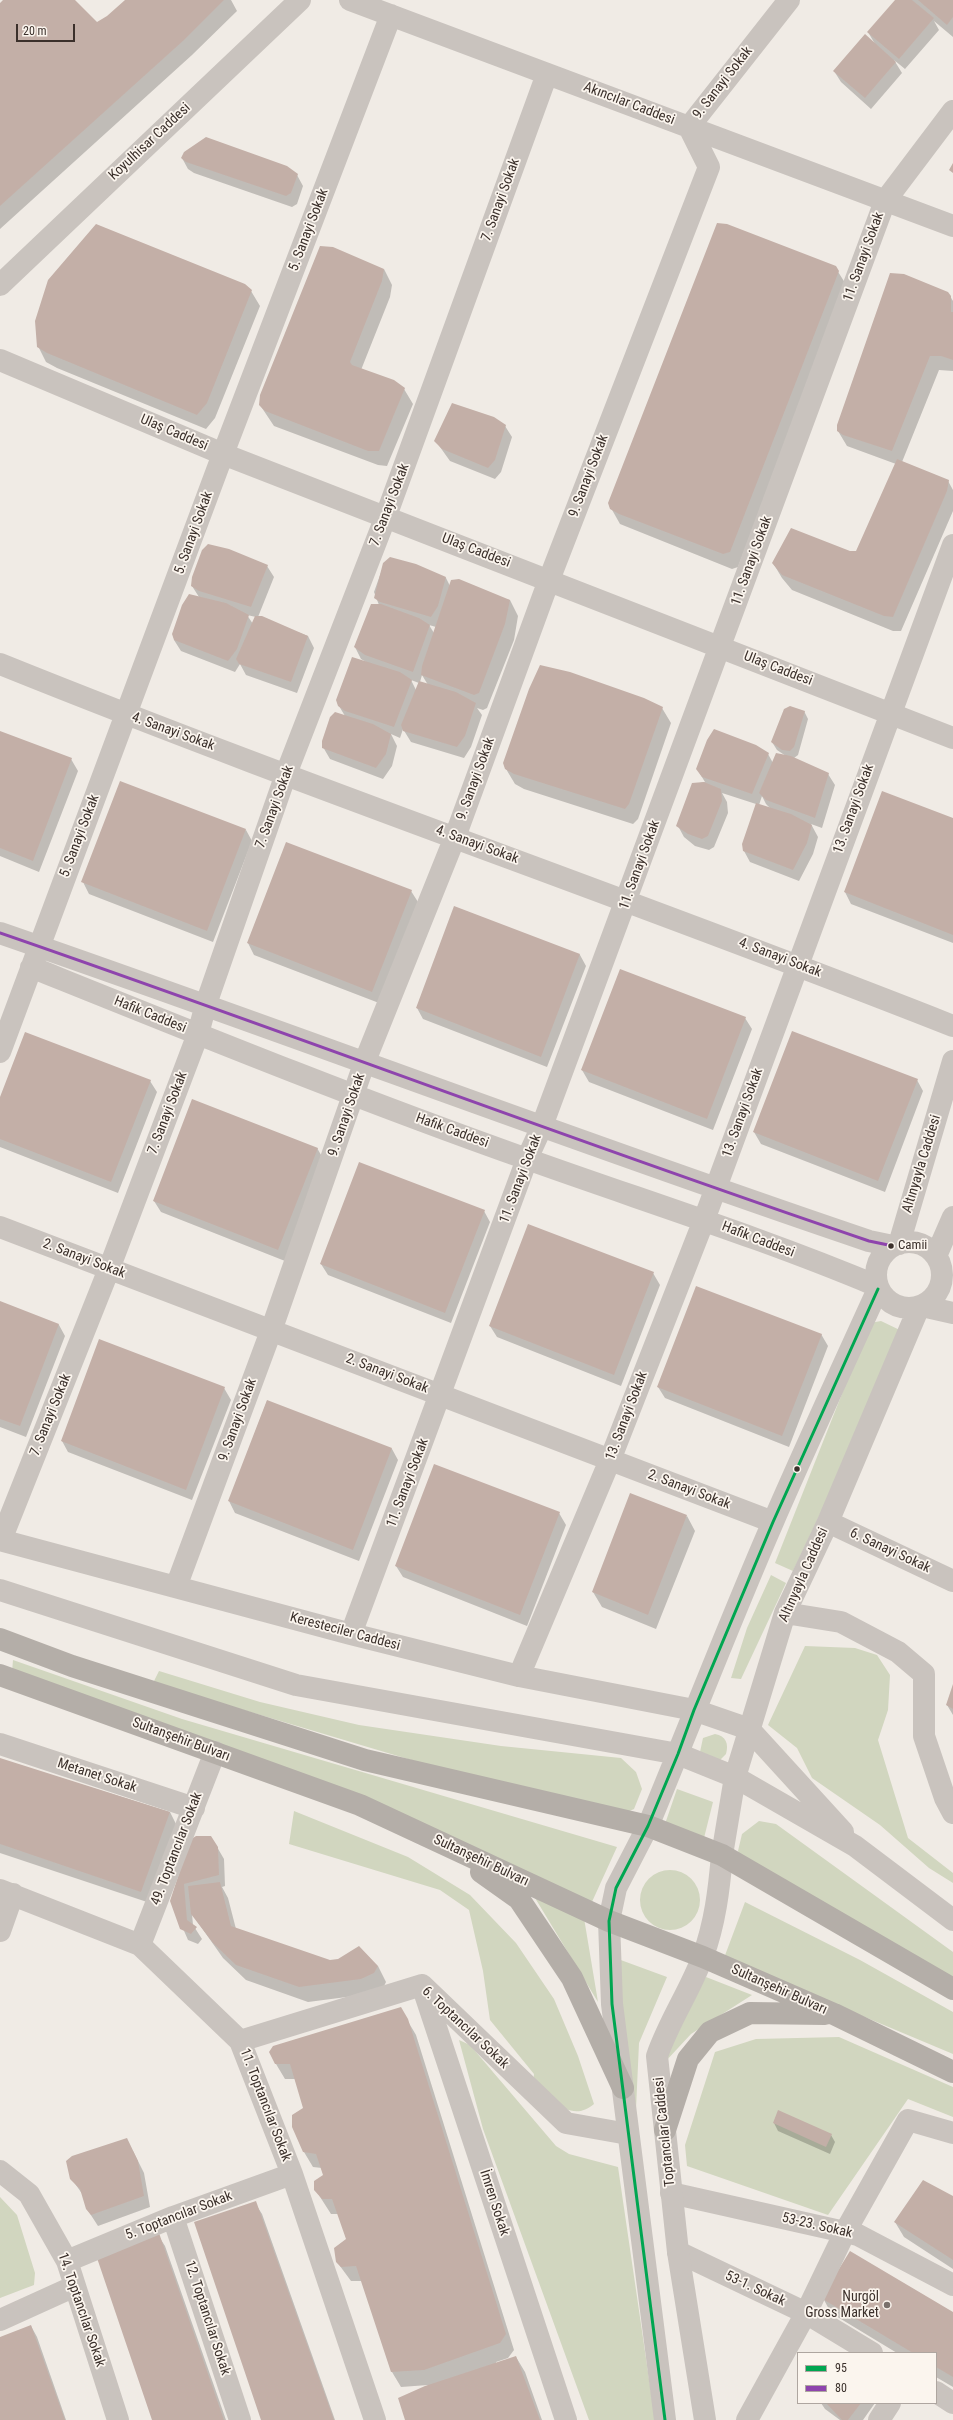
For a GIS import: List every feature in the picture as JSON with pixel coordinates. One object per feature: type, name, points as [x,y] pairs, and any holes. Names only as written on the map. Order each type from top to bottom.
[{"type":"highway","points":[[0,1639],[72,1666],[366,1760],[648,1826],[722,1855],[953,1989]]},
{"type":"highway","name":"Sultanşehir Bulvarı","points":[[0,1675],[360,1805],[609,1921],[703,1957],[834,2014],[953,2072]]},
{"type":"highway","points":[[438,1841],[519,1900],[572,1978],[622,2088]]},
{"type":"highway","points":[[665,2130],[688,2059],[710,2032],[750,2013],[834,2014]]},
{"type":"street","name":"Koyulhisar Caddesi","points":[[0,285],[300,0]]},
{"type":"street","name":"Akıncılar Caddesi","points":[[350,0],[953,226]]},
{"type":"street","name":"9. Sanayi Sokak","points":[[176,1587],[271,1331],[365,1061],[455,837],[549,580],[709,167],[688,127],[789,0]]},
{"type":"street","name":"5. Sanayi Sokak","points":[[0,1052],[223,454],[391,15]]},
{"type":"street","name":"7. Sanayi Sokak","points":[[0,1540],[109,1269],[198,1034],[206,1004],[286,774],[386,516],[548,74]]},
{"type":"street","name":"11. Sanayi Sokak","points":[[352,1634],[527,1159],[542,1126],[627,901],[885,201],[953,111]]},
{"type":"street","name":"Ulaş Caddesi","points":[[0,360],[223,454],[386,516],[953,738]]},
{"type":"street","name":"13. Sanayi Sokak","points":[[519,1676],[610,1460],[704,1220],[797,964],[953,545]]},
{"type":"street","name":"4. Sanayi Sokak","points":[[0,664],[126,715],[797,964],[953,1026]]},
{"type":"street","name":"Hafik Caddesi","points":[[0,933],[206,1004],[715,1189],[869,1241],[896,1245]]},
{"type":"street","name":"Hafik Caddesi","points":[[31,966],[198,1034],[354,1095],[527,1159],[704,1220],[878,1288]]},
{"type":"street","name":"Altınyayla Caddesi","points":[[896,1245],[953,1061]]},
{"type":"street","points":[[920,1306],[932,1299],[941,1284],[942,1260],[953,1217]]},
{"type":"street","name":"2. Sanayi Sokak","points":[[0,1227],[773,1522]]},
{"type":"street","points":[[942,1260],[922,1245],[910,1242],[896,1245],[884,1253],[878,1263],[876,1275],[878,1288],[883,1297],[892,1304],[904,1308],[920,1306],[953,1312]]},
{"type":"street","points":[[665,2420],[612,2004],[609,1921],[616,1888],[648,1826],[678,1754],[694,1710],[773,1522],[878,1288]]},
{"type":"street","name":"Altınyayla Caddesi","points":[[722,1855],[735,1777],[785,1613],[828,1522],[920,1306]]},
{"type":"street","name":"6. Sanayi Sokak","points":[[828,1522],[953,1580]]},
{"type":"street","name":"Keresteciler Caddesi","points":[[0,1540],[352,1634],[519,1676],[694,1710],[749,1728]]},
{"type":"street","points":[[0,1590],[296,1685],[678,1754],[735,1777],[856,1846],[953,1920]]},
{"type":"street","points":[[785,1613],[840,1622],[898,1652],[924,1674],[924,1736],[945,1798],[953,1813]]},
{"type":"street","points":[[749,1728],[856,1846]]},
{"type":"street","name":"Metanet Sokak","points":[[0,1744],[194,1808]]},
{"type":"street","name":"49. Toptancılar Sokak","points":[[140,1945],[215,1752]]},
{"type":"street","name":"Toptancılar Caddesi","points":[[705,2420],[678,2252],[657,2056],[664,2035],[703,1957],[719,1900],[722,1855]]},
{"type":"street","points":[[0,1931],[7,1892]]},
{"type":"street","name":"11. Toptancılar Sokak","points":[[7,1892],[140,1945],[240,2041],[292,2174],[375,2420]]},
{"type":"street","name":"6. Toptancılar Sokak","points":[[240,2041],[422,1985],[566,2123],[628,2134]]},
{"type":"street","name":"İmren Sokak","points":[[422,1985],[566,2420]]},
{"type":"street","points":[[748,2420],[806,2313],[845,2232],[908,2120],[953,2133]]},
{"type":"street","name":"14. Toptancılar Sokak","points":[[0,2171],[29,2194],[67,2260],[118,2420]]},
{"type":"street","name":"5. Toptancılar Sokak","points":[[67,2260],[173,2217],[292,2174]]},
{"type":"street","name":"53-23. Sokak","points":[[671,2193],[858,2235],[953,2284]]},
{"type":"street","name":"12. Toptancılar Sokak","points":[[173,2217],[240,2420]]},
{"type":"street","name":"53-1. Sokak","points":[[678,2252],[806,2313],[870,2352]]},
{"type":"street","points":[[0,2320],[75,2286]]},
{"type":"street","points":[[937,2393],[953,2403]]},
{"type":"street","points":[[879,2420],[889,2404]]},
{"type":"green space","points":[[881,1321],[906,1333],[793,1571],[775,1563],[870,1323]]},
{"type":"green space","points":[[771,1575],[786,1583],[741,1679],[731,1678],[747,1628]]},
{"type":"green space","points":[[805,1646],[855,1648],[877,1655],[890,1675],[888,1710],[878,1740],[908,1838],[953,1873],[953,1883],[929,1868],[880,1825],[812,1778],[797,1748],[768,1725]]},
{"type":"green space","points":[[13,1660],[182,1719],[617,1847],[591,1904],[12,1672]]},
{"type":"green space","points":[[159,1671],[260,1702],[359,1725],[501,1746],[621,1758],[636,1772],[642,1789],[634,1809],[618,1816],[418,1762],[153,1683]]},
{"type":"green space","points":[[715,1734],[722,1737],[727,1744],[726,1754],[720,1760],[700,1752],[703,1738]]},
{"type":"green space","points":[[677,1789],[713,1802],[704,1838],[665,1824]]},
{"type":"green space","points":[[294,1811],[408,1857],[470,1895],[516,1943],[554,1999],[578,2056],[594,2104],[586,2109],[577,2111],[569,2110],[554,2102],[533,2084],[534,2074],[490,2020],[483,1971],[469,1910],[440,1890],[289,1844]]},
{"type":"green space","points":[[759,1821],[776,1824],[953,1952],[953,1980],[745,1865],[738,1851],[742,1834]]},
{"type":"green space","points":[[664,1870],[676,1870],[687,1875],[695,1883],[700,1894],[698,1912],[687,1925],[676,1930],[664,1930],[653,1925],[645,1917],[640,1906],[640,1894],[645,1883],[653,1875]]},
{"type":"green space","points":[[532,1893],[584,1918],[598,2002]]},
{"type":"green space","points":[[745,1902],[860,1960],[953,2012],[953,2054],[724,1958]]},
{"type":"green space","points":[[618,1959],[667,1977],[639,2043],[636,2109],[624,2025]]},
{"type":"green space","points":[[706,1977],[752,1995],[691,2034],[665,2062],[680,2014]]},
{"type":"green space","points":[[839,2037],[953,2087],[953,2117],[908,2099],[828,2215],[687,2166],[685,2145],[715,2052],[756,2039]]},
{"type":"green space","points":[[459,2040],[470,2045],[556,2146],[569,2154],[618,2167],[655,2420],[589,2420],[483,2129]]},
{"type":"green space","points":[[0,2197],[17,2215],[35,2273],[34,2285],[0,2298]]},
{"type":"building","points":[[3,0],[75,0],[97,22],[107,16],[125,0],[224,0],[184,40],[0,206],[0,3]]},
{"type":"building","points":[[895,0],[912,0],[934,18],[899,59],[867,32]]},
{"type":"building","points":[[918,0],[953,0],[953,17],[947,25]]},
{"type":"building","points":[[865,34],[896,62],[865,98],[833,71]]},
{"type":"building","points":[[206,137],[287,166],[298,174],[291,193],[286,196],[186,162],[181,158],[184,152]]},
{"type":"building","points":[[953,163],[953,173],[949,170]]},
{"type":"building","points":[[717,223],[727,224],[836,266],[839,271],[730,552],[723,554],[619,514],[610,509],[608,503]]},
{"type":"building","points":[[96,224],[245,284],[252,290],[207,403],[197,415],[47,353],[37,347],[35,321],[48,280]]},
{"type":"building","points":[[320,246],[333,247],[384,269],[382,281],[350,362],[352,365],[394,380],[405,388],[379,451],[368,451],[265,411],[259,405],[260,395]]},
{"type":"building","points":[[890,273],[904,274],[948,292],[951,296],[951,312],[953,312],[953,360],[941,356],[930,356],[892,451],[843,435],[837,431],[837,425]]},
{"type":"building","points":[[452,403],[494,417],[506,425],[495,460],[488,468],[442,449],[434,441]]},
{"type":"building","points":[[897,459],[949,480],[947,491],[893,617],[884,616],[782,575],[772,563],[791,528],[850,551],[856,551]]},
{"type":"building","points":[[208,544],[229,549],[268,565],[251,607],[199,591],[191,586],[192,577],[202,550]]},
{"type":"building","points":[[390,557],[416,564],[446,577],[438,606],[431,617],[380,602],[374,598],[383,563]]},
{"type":"building","points":[[459,579],[510,600],[505,624],[479,693],[474,695],[421,675],[422,666],[451,580]]},
{"type":"building","points":[[189,594],[226,603],[249,615],[237,649],[228,661],[174,640],[172,634],[182,605]]},
{"type":"building","points":[[371,604],[381,604],[419,618],[430,625],[413,672],[365,655],[354,647]]},
{"type":"building","points":[[255,616],[262,616],[308,636],[291,682],[239,664],[236,659]]},
{"type":"building","points":[[352,657],[400,672],[412,680],[394,727],[345,711],[338,706],[336,700]]},
{"type":"building","points":[[540,665],[570,672],[644,698],[663,707],[629,804],[625,809],[514,774],[505,769],[503,763],[529,689]]},
{"type":"building","points":[[419,681],[456,692],[476,703],[465,736],[457,747],[403,731],[401,725]]},
{"type":"building","points":[[790,706],[805,711],[794,747],[790,751],[782,750],[771,742],[784,709]]},
{"type":"building","points":[[335,712],[373,724],[391,734],[386,754],[376,768],[322,748],[322,741],[330,717]]},
{"type":"building","points":[[714,729],[756,745],[769,753],[752,794],[702,777],[696,769],[707,740]]},
{"type":"building","points":[[0,731],[72,758],[33,861],[0,848]]},
{"type":"building","points":[[776,753],[791,756],[829,773],[815,818],[766,800],[759,793]]},
{"type":"building","points":[[120,781],[246,829],[207,931],[81,882]]},
{"type":"building","points":[[704,782],[721,789],[722,801],[708,836],[702,839],[688,834],[676,826],[692,783]]},
{"type":"building","points":[[882,791],[953,818],[953,935],[844,892]]},
{"type":"building","points":[[756,803],[791,814],[812,825],[807,843],[793,870],[743,851],[742,844]]},
{"type":"building","points":[[286,842],[412,890],[372,992],[247,943]]},
{"type":"building","points":[[454,906],[580,954],[541,1057],[416,1008]]},
{"type":"building","points":[[620,969],[746,1017],[707,1119],[581,1070]]},
{"type":"building","points":[[792,1031],[918,1079],[878,1181],[753,1132]]},
{"type":"building","points":[[25,1032],[151,1080],[111,1182],[0,1139],[0,1097]]},
{"type":"building","points":[[192,1099],[318,1148],[278,1250],[153,1201]]},
{"type":"building","points":[[359,1162],[485,1210],[445,1313],[320,1264]]},
{"type":"building","points":[[528,1224],[654,1272],[614,1375],[489,1326]]},
{"type":"building","points":[[696,1286],[822,1334],[782,1436],[657,1387]]},
{"type":"building","points":[[0,1301],[59,1324],[20,1426],[0,1419]]},
{"type":"building","points":[[99,1339],[225,1387],[186,1490],[61,1441]]},
{"type":"building","points":[[267,1400],[392,1448],[353,1550],[228,1501]]},
{"type":"building","points":[[434,1464],[560,1512],[520,1615],[395,1566]]},
{"type":"building","points":[[630,1493],[687,1515],[648,1615],[592,1592]]},
{"type":"building","points":[[953,1684],[953,1709],[946,1705]]},
{"type":"building","points":[[0,1758],[170,1812],[141,1892],[0,1844]]},
{"type":"building","points":[[196,1836],[211,1836],[218,1847],[219,1875],[184,1884],[187,1920],[197,1927],[191,1934],[180,1929],[170,1901],[190,1840]]},
{"type":"building","points":[[220,1882],[231,1926],[330,1960],[338,1959],[359,1946],[378,1966],[374,1973],[361,1979],[299,1987],[236,1965],[213,1943],[191,1914],[188,1886]]},
{"type":"building","points":[[401,2007],[408,2019],[506,2334],[500,2343],[424,2370],[391,2372],[356,2266],[341,2267],[336,2262],[334,2248],[346,2239],[332,2199],[322,2199],[314,2190],[314,2181],[323,2175],[316,2154],[303,2152],[292,2127],[292,2115],[303,2108],[290,2064],[275,2064],[269,2052],[273,2046]]},
{"type":"building","points":[[778,2110],[832,2134],[826,2147],[773,2123]]},
{"type":"building","points":[[127,2138],[138,2161],[144,2196],[91,2215],[86,2209],[80,2189],[70,2179],[66,2161],[72,2156]]},
{"type":"building","points":[[923,2180],[953,2196],[953,2260],[894,2222]]},
{"type":"building","points":[[256,2201],[334,2420],[261,2420],[194,2222]]},
{"type":"building","points":[[159,2233],[224,2420],[152,2420],[97,2258]]},
{"type":"building","name":"Nurgöl Gross Market","points":[[850,2251],[953,2312],[953,2377],[937,2368],[937,2352],[911,2352],[821,2298]]},
{"type":"building","points":[[31,2325],[65,2420],[0,2420],[0,2337]]},
{"type":"building","points":[[516,2356],[540,2420],[405,2420],[398,2398],[425,2386]]},
{"type":"building","points":[[827,2404],[860,2404],[848,2420],[842,2420]]},
{"type":"transit line","name":"80","points":[[0,933],[651,1166],[869,1241],[893,1246]]},
{"type":"transit line","name":"95","points":[[665,2420],[612,2004],[609,1921],[616,1888],[648,1826],[678,1754],[694,1710],[773,1522],[878,1289]]},
{"type":"place","name":"Camii","points":[[891,1246]]},
{"type":"place","name":"Nurgöl Gross Market","points":[[887,2305]]}]
